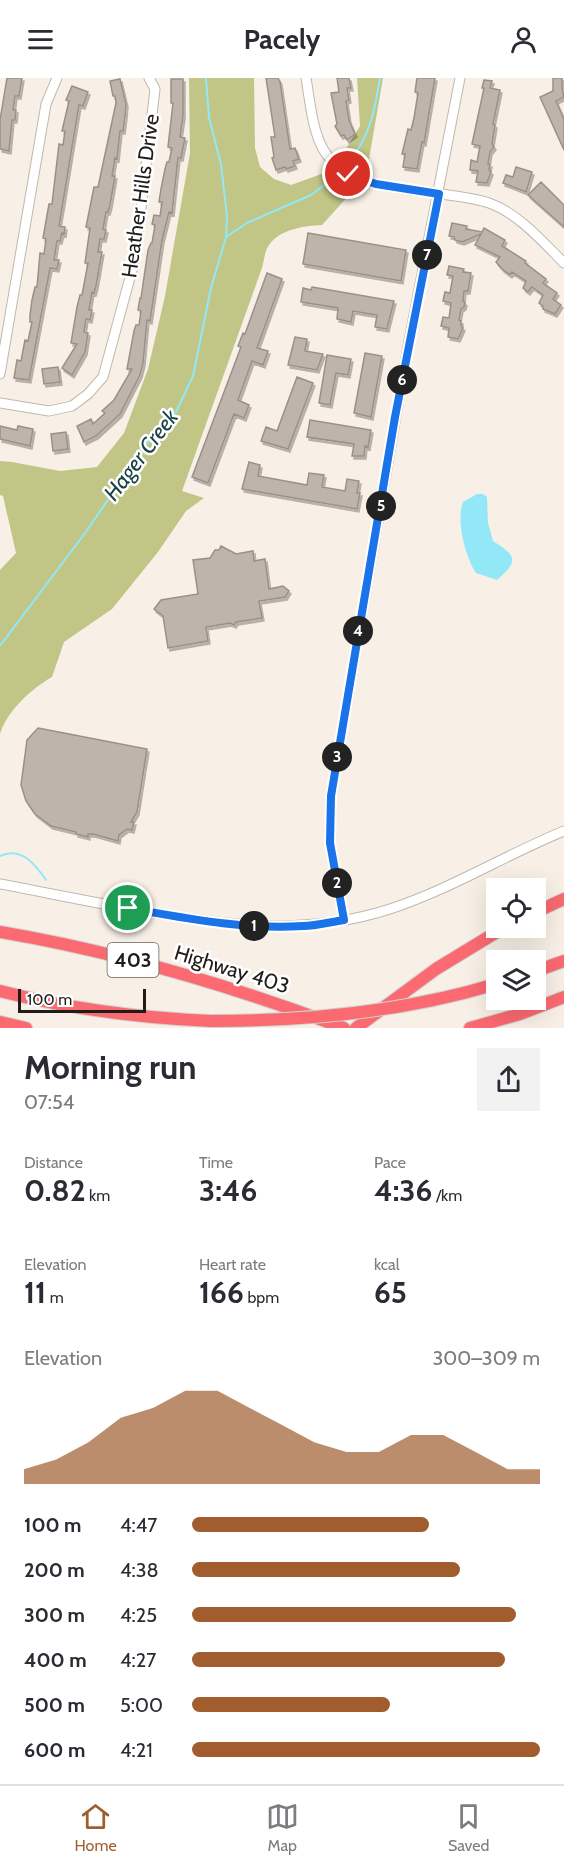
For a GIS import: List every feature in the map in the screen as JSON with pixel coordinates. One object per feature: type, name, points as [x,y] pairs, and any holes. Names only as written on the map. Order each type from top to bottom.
[{"type":"highway","points":[[546,907],[564,899]]},
{"type":"highway","name":"Highway 403","points":[[0,932],[84,948],[150,964],[264,998],[344,1028]]},
{"type":"highway","points":[[356,1028],[436,969],[487,938]]},
{"type":"highway","points":[[546,967],[564,961]]},
{"type":"highway","points":[[0,991],[95,1011],[152,1018],[271,1021],[358,1013],[440,999],[486,987]]},
{"type":"highway","points":[[470,1028],[520,1014],[564,997]]},
{"type":"highway","points":[[0,1022],[26,1028]]},
{"type":"street","points":[[0,374],[46,104],[57,78]]},
{"type":"street","name":"Heather Hills Drive","points":[[0,403],[49,411],[72,406],[88,394],[103,378],[135,259],[155,89],[149,78]]},
{"type":"street","points":[[306,78],[316,133],[324,151],[348,174],[376,184],[489,203],[510,214],[564,263]]},
{"type":"street","points":[[344,920],[330,843],[331,796],[395,417],[460,78]]},
{"type":"street","points":[[0,884],[94,903],[231,924],[269,927],[304,926],[344,920],[390,909],[462,879],[531,844],[564,831]]},
{"type":"green space","points":[[189,78],[254,78],[255,148],[260,167],[274,179],[291,185],[324,173],[350,194],[322,225],[286,232],[279,235],[268,247],[182,491],[204,498],[186,511],[158,552],[112,609],[64,642],[52,677],[21,701],[8,717],[0,734],[0,570],[16,553],[3,496],[0,495],[0,461],[60,471],[97,467],[124,433],[148,369],[165,296],[190,153]]},
{"type":"green space","points":[[357,78],[383,78],[368,165],[344,152],[360,126]]},
{"type":"water","points":[[477,494],[487,497],[488,523],[493,541],[507,551],[512,559],[509,568],[497,580],[476,573],[468,557],[463,538],[461,510],[463,502]]},
{"type":"building","points":[[7,78],[22,78],[19,96],[15,96],[13,110],[16,110],[15,120],[12,120],[9,151],[0,149],[0,120]]},
{"type":"building","points":[[266,78],[278,78],[280,82],[290,149],[295,148],[299,159],[293,161],[295,166],[286,169],[285,167],[276,170],[272,158],[274,157],[271,137],[275,137]]},
{"type":"building","points":[[337,78],[349,78],[351,88],[347,88],[349,100],[346,101],[349,120],[355,134],[347,140],[344,135],[341,136],[335,126],[337,124],[331,93],[339,92]]},
{"type":"building","points":[[417,78],[435,78],[424,143],[422,142],[417,169],[403,167],[405,154],[402,154],[408,129],[411,130],[414,118],[418,93],[415,92]]},
{"type":"building","points":[[553,78],[562,78],[564,97],[556,101],[564,119],[564,150],[540,97],[553,91]]},
{"type":"building","points":[[120,79],[126,104],[123,131],[120,131],[117,159],[115,158],[112,176],[115,176],[103,229],[106,230],[104,239],[100,239],[98,252],[102,252],[96,286],[94,293],[92,292],[89,310],[92,310],[90,320],[86,319],[84,332],[88,333],[85,352],[72,375],[62,368],[77,344],[71,343],[88,263],[85,263],[90,228],[86,227],[94,187],[98,187],[116,103],[110,81]]},
{"type":"building","points":[[171,79],[183,79],[183,116],[180,137],[185,138],[181,158],[178,158],[172,213],[169,212],[162,240],[150,321],[147,320],[143,363],[140,375],[120,414],[96,436],[84,442],[77,426],[91,419],[93,424],[105,413],[102,411],[114,400],[132,369],[127,369],[134,331],[136,325],[139,325],[141,311],[138,310],[148,250],[152,243],[155,225],[152,224],[154,215],[160,216],[161,189],[172,148],[168,147],[173,103],[171,103]]},
{"type":"building","points":[[484,80],[492,81],[490,88],[500,90],[493,124],[495,125],[492,144],[494,147],[490,152],[488,164],[490,164],[491,172],[487,183],[476,182],[478,171],[470,170],[471,160],[477,162],[480,146],[472,144]]},
{"type":"building","points":[[72,86],[88,92],[83,106],[79,105],[59,226],[65,227],[64,234],[62,233],[60,241],[57,241],[54,260],[59,260],[57,269],[50,268],[29,380],[14,378],[17,360],[21,361],[25,340],[28,341],[32,322],[30,322],[30,315],[32,300],[35,287],[37,287],[40,253],[44,254],[46,239],[43,238],[49,204],[52,204],[59,144],[63,145],[65,131],[62,131],[69,101],[66,100]]},
{"type":"building","points":[[516,167],[532,172],[526,192],[503,183],[506,175],[513,177]]},
{"type":"building","points":[[541,182],[564,205],[564,227],[528,195]]},
{"type":"building","points":[[452,223],[482,232],[484,228],[505,240],[502,246],[526,261],[525,263],[546,279],[543,283],[557,293],[553,299],[561,305],[555,314],[543,309],[539,303],[543,295],[532,287],[528,292],[523,288],[526,281],[502,269],[496,262],[500,257],[475,245],[481,234],[462,242],[449,236]]},
{"type":"building","points":[[308,233],[406,250],[401,281],[303,264]]},
{"type":"building","points":[[449,266],[471,273],[468,291],[464,291],[463,301],[465,303],[459,320],[463,328],[458,339],[448,337],[449,328],[441,326],[443,317],[449,318],[451,303],[443,301],[445,292],[450,293],[453,276],[447,275]]},
{"type":"building","points":[[267,273],[282,279],[257,348],[268,351],[263,365],[252,361],[238,400],[249,405],[244,418],[234,414],[208,483],[192,477],[241,347],[238,346],[243,333],[245,334]]},
{"type":"building","points":[[312,287],[394,301],[387,329],[375,327],[377,315],[353,311],[351,322],[337,319],[338,308],[301,302],[303,288],[311,290]]},
{"type":"building","points":[[295,337],[307,339],[305,351],[323,354],[317,370],[288,365]]},
{"type":"building","points":[[365,353],[382,356],[371,417],[354,413]]},
{"type":"building","points":[[327,355],[351,359],[348,375],[336,373],[330,405],[319,403]]},
{"type":"building","points":[[58,367],[60,382],[44,384],[42,369]]},
{"type":"building","points":[[297,377],[313,383],[288,449],[261,441],[266,427],[277,431]]},
{"type":"building","points":[[310,420],[371,430],[364,456],[352,456],[354,444],[307,437]]},
{"type":"building","points":[[0,426],[17,430],[18,426],[33,429],[30,446],[0,439]]},
{"type":"building","points":[[66,432],[68,449],[53,451],[51,434]]},
{"type":"building","points":[[249,462],[260,465],[258,476],[307,485],[309,473],[324,475],[322,487],[345,491],[347,479],[359,481],[357,493],[360,493],[357,509],[242,489]]},
{"type":"building","points":[[221,546],[236,554],[253,551],[254,561],[265,559],[269,589],[283,586],[289,591],[285,597],[259,601],[262,618],[236,622],[234,625],[230,623],[206,627],[208,641],[168,648],[163,616],[154,609],[161,600],[198,594],[193,560],[210,558]]},
{"type":"building","points":[[38,728],[147,749],[137,812],[131,822],[134,822],[132,830],[127,829],[119,835],[118,841],[93,834],[88,834],[88,837],[51,826],[35,814],[26,801],[21,785],[27,740]]},
{"type":"waterway","name":"Hager Creek","points":[[0,646],[85,533],[153,435],[174,416],[193,376],[211,288],[226,237],[227,217],[221,164],[209,118],[206,78]]},
{"type":"waterway","points":[[348,165],[370,124],[380,78]]},
{"type":"waterway","points":[[226,237],[247,223],[311,195],[343,171]]},
{"type":"waterway","name":"Hager Creek","points":[[0,856],[14,853],[27,858],[46,880]]},
{"type":"route","points":[[128,908],[196,920],[269,927],[304,926],[344,920],[330,843],[331,796],[395,417],[439,194],[376,184],[348,174]]}]
